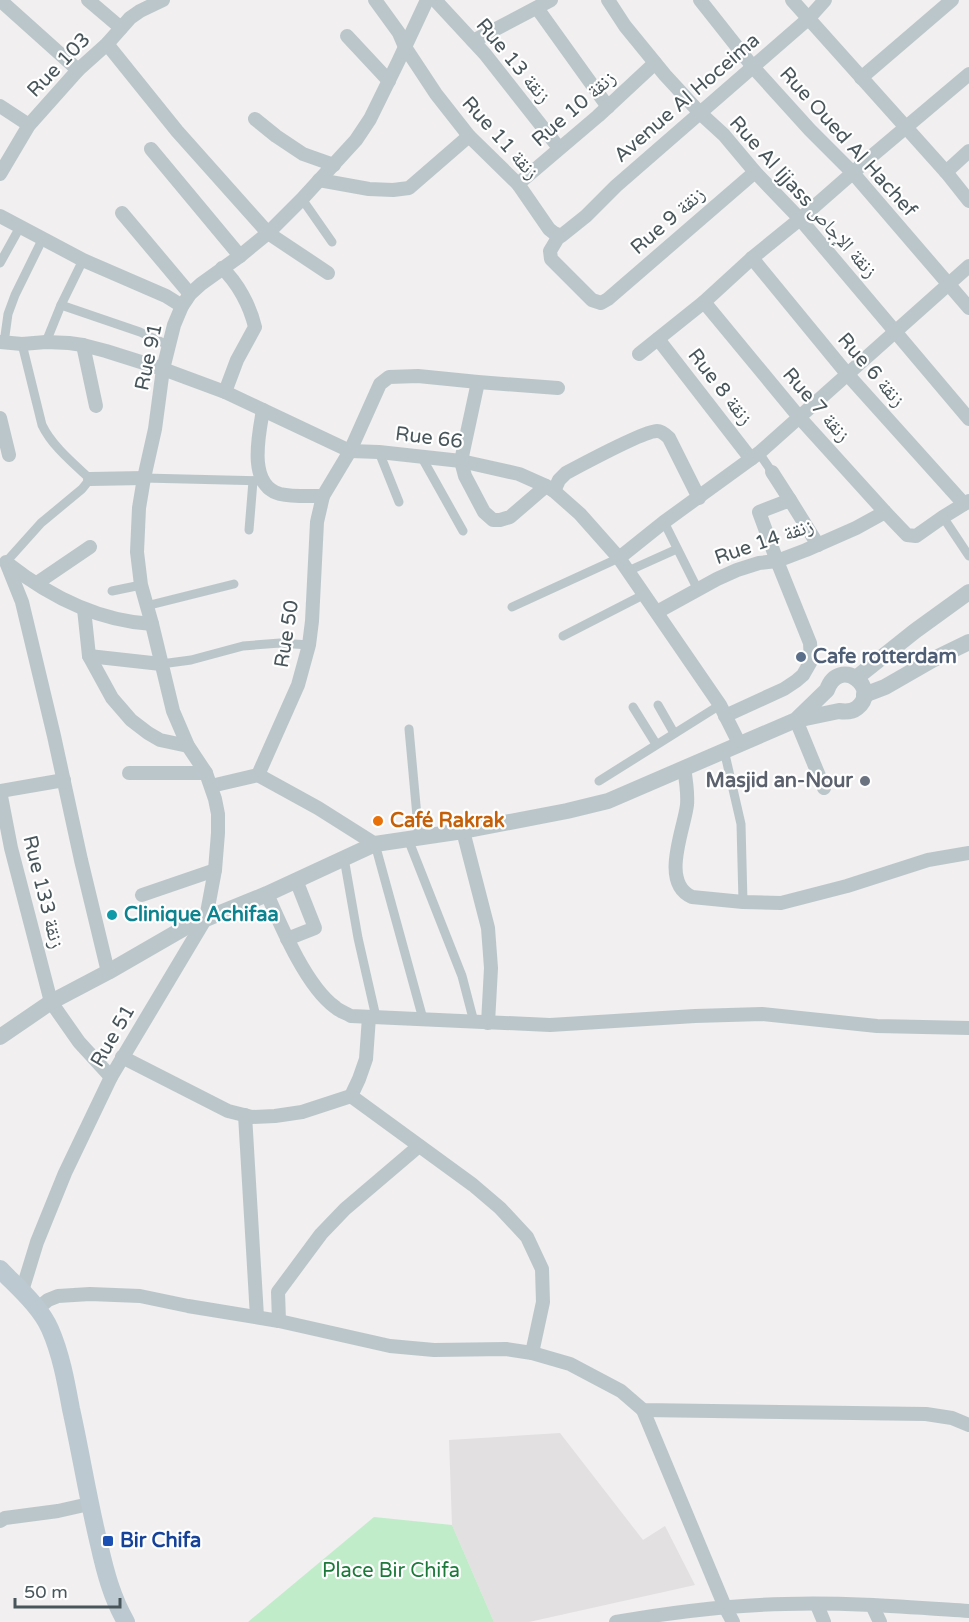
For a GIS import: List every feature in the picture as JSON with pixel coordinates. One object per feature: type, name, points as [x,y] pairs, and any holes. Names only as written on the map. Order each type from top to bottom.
[{"type":"main road","points":[[0,1269],[37,1309],[49,1328],[66,1383],[89,1504],[106,1576],[126,1622]]},
{"type":"street","points":[[0,0],[78,70]]},
{"type":"street","points":[[88,0],[121,28]]},
{"type":"street","name":"Rue 103","points":[[0,174],[28,125],[78,70],[107,44],[130,18],[163,0]]},
{"type":"street","points":[[375,0],[399,33],[405,47]]},
{"type":"street","name":"Rue 91","points":[[211,786],[188,746],[173,711],[141,585],[137,552],[144,478],[168,345],[174,325],[186,300],[268,232],[356,140],[370,119],[427,0]]},
{"type":"street","name":"Rue 13 زنقة","points":[[435,0],[473,42],[559,148]]},
{"type":"street","points":[[473,42],[551,0]]},
{"type":"street","name":"Rue Al Ijjass زنقة الإجاص","points":[[608,0],[625,26],[655,63],[800,219],[969,419]]},
{"type":"street","name":"Rue Oued Al Hachef","points":[[700,0],[753,67],[853,173],[969,308]]},
{"type":"street","points":[[792,0],[969,201]]},
{"type":"street","name":"Avenue Al Hoceima","points":[[559,236],[575,225],[616,186],[808,19],[825,0]]},
{"type":"street","points":[[861,78],[952,0]]},
{"type":"street","points":[[537,8],[608,107]]},
{"type":"street","points":[[347,36],[389,81]]},
{"type":"street","points":[[107,44],[177,130],[268,232],[328,273]]},
{"type":"street","name":"Rue 11 زنقة","points":[[405,47],[436,94],[469,135],[518,184],[549,229],[559,236]]},
{"type":"street","name":"Rue 10 زنقة","points":[[518,184],[608,107],[655,63]]},
{"type":"street","points":[[639,354],[704,302],[752,258],[969,74]]},
{"type":"street","points":[[0,106],[28,125]]},
{"type":"street","points":[[255,119],[303,154],[334,165]]},
{"type":"street","points":[[319,180],[369,189],[409,188],[469,135]]},
{"type":"street","points":[[151,149],[240,256]]},
{"type":"street","points":[[945,172],[969,151]]},
{"type":"street","name":"Rue 9 زنقة","points":[[559,236],[550,251],[551,259],[592,300],[601,303],[755,172]]},
{"type":"street","points":[[302,199],[332,242]]},
{"type":"street","points":[[122,213],[186,300]]},
{"type":"street","points":[[0,216],[83,260],[166,296],[186,300]]},
{"type":"street","points":[[0,263],[20,227]]},
{"type":"street","points":[[2,342],[15,295],[43,238]]},
{"type":"street","name":"Rue 6 زنقة","points":[[752,258],[848,375],[966,503]]},
{"type":"street","points":[[46,342],[83,260]]},
{"type":"street","points":[[512,607],[619,558],[663,522],[755,456],[969,266]]},
{"type":"street","points":[[222,268],[235,282],[250,311],[255,327],[237,360],[225,392]]},
{"type":"street","name":"Rue 7 زنقة","points":[[704,302],[799,417],[901,530],[909,536],[915,536],[943,517]]},
{"type":"street","points":[[61,305],[168,345]]},
{"type":"street","name":"Rue 8 زنقة","points":[[658,339],[755,456]]},
{"type":"street","name":"Rue 66","points":[[2,342],[83,345],[163,369],[225,392],[350,451],[460,460],[519,474],[550,489],[580,514],[619,558],[645,594],[722,710],[731,747]]},
{"type":"street","points":[[22,344],[46,433],[90,479],[257,481],[280,494],[323,496]]},
{"type":"street","points":[[83,345],[96,406]]},
{"type":"street","name":"Rue 50","points":[[258,775],[298,685],[309,645],[317,522],[323,496],[350,451],[377,388],[387,378],[395,376],[478,382]]},
{"type":"street","points":[[558,388],[478,382],[460,460],[465,476],[483,512],[493,520],[500,520],[514,514],[550,489],[566,473],[657,431],[669,438],[699,498]]},
{"type":"street","points":[[249,530],[259,467],[258,448],[263,410]]},
{"type":"street","points":[[0,418],[9,455]]},
{"type":"street","points":[[379,452],[399,502]]},
{"type":"street","points":[[421,456],[463,531]]},
{"type":"street","points":[[755,456],[772,472],[818,545]]},
{"type":"street","points":[[3,560],[41,523],[82,489],[90,479]]},
{"type":"street","points":[[599,781],[674,733],[722,710],[777,692],[803,675],[811,661],[810,643],[759,512],[790,500]]},
{"type":"street","points":[[966,503],[943,517],[969,556]]},
{"type":"street","name":"Rue 14 زنقة","points":[[657,612],[697,588],[737,570],[759,563],[777,561],[818,545],[885,512]]},
{"type":"street","points":[[663,522],[697,588]]},
{"type":"street","points":[[37,583],[90,546]]},
{"type":"street","points":[[628,571],[677,549]]},
{"type":"street","points":[[3,560],[58,597],[84,609],[126,622],[152,624]]},
{"type":"street","points":[[3,560],[22,602],[108,972]]},
{"type":"street","points":[[146,606],[234,584]]},
{"type":"street","points":[[112,591],[141,585]]},
{"type":"street","points":[[856,678],[969,592]]},
{"type":"street","points":[[563,636],[645,594]]},
{"type":"street","points":[[84,609],[89,656],[112,698],[130,720],[148,733],[160,740],[188,746]]},
{"type":"street","points":[[864,695],[885,687],[969,642]]},
{"type":"street","points":[[89,656],[161,664],[190,660],[243,646],[280,643],[309,645]]},
{"type":"street","points":[[0,1037],[51,1002],[186,927],[267,894],[375,844],[463,831],[608,801],[796,720],[855,709],[860,706],[864,695],[863,685],[856,678],[844,674],[829,684],[827,690],[831,705],[839,711]]},
{"type":"street","points":[[796,720],[827,690]]},
{"type":"street","points":[[658,705],[674,733]]},
{"type":"street","points":[[633,707],[656,744]]},
{"type":"street","points":[[796,720],[824,788]]},
{"type":"street","points":[[409,729],[413,838],[462,976],[481,1022]]},
{"type":"street","points":[[731,747],[741,824],[743,902]]},
{"type":"street","points":[[684,768],[687,803],[675,874],[685,894],[692,897],[781,903],[847,886],[928,860],[969,853]]},
{"type":"street","points":[[129,773],[211,786],[258,775],[318,808],[375,844],[423,1019]]},
{"type":"street","points":[[0,791],[64,780]]},
{"type":"street","name":"Rue 51","points":[[22,1291],[37,1242],[65,1173],[111,1077],[206,918],[215,870],[218,833],[218,814],[211,786]]},
{"type":"street","name":"Rue 133 زنقة","points":[[0,791],[14,859],[51,1002]]},
{"type":"street","points":[[463,831],[489,928],[491,968],[481,1022]]},
{"type":"street","points":[[122,1057],[228,1111],[252,1117],[293,1113],[320,1107],[351,1096],[366,1059],[373,1017],[344,858]]},
{"type":"street","points":[[142,895],[215,870]]},
{"type":"street","points":[[287,939],[315,928],[296,880]]},
{"type":"street","points":[[267,894],[287,939],[304,969],[334,1007],[351,1016],[550,1025],[762,1014],[877,1026],[969,1028]]},
{"type":"street","points":[[51,1002],[79,1042],[111,1077]]},
{"type":"street","points":[[351,1096],[473,1185],[500,1208],[527,1237],[542,1269],[543,1291],[543,1302],[532,1353]]},
{"type":"street","points":[[245,1115],[257,1317]]},
{"type":"street","points":[[279,1321],[278,1292],[321,1234],[345,1209],[419,1146]]},
{"type":"street","points":[[37,1309],[48,1300],[58,1296],[90,1294],[140,1296],[279,1321],[390,1346],[434,1350],[506,1349],[532,1353],[570,1364],[621,1391],[643,1410],[733,1622]]},
{"type":"street","points":[[643,1410],[926,1414],[952,1418],[969,1425]]},
{"type":"street","points":[[0,1521],[5,1518],[58,1511],[89,1504]]},
{"type":"street","points":[[616,1622],[664,1618],[725,1607],[787,1604],[872,1605],[969,1611]]},
{"type":"street","points":[[817,1605],[824,1622]]},
{"type":"street","points":[[872,1605],[880,1622]]},
{"type":"shaded area","points":[[560,1433],[643,1540],[665,1526],[695,1585],[529,1622],[494,1622],[452,1525],[449,1440]]},
{"type":"green space","name":"Place Bir Chifa","points":[[374,1517],[452,1525],[494,1622],[248,1622]]},
{"type":"place","name":"Cafe rotterdam","points":[[801,657]]},
{"type":"place","name":"Masjid an-Nour","points":[[865,781]]},
{"type":"place","name":"Café Rakrak","points":[[378,821]]},
{"type":"place","name":"Clinique Achifaa","points":[[112,915]]},
{"type":"place","name":"Bir Chifa","points":[[108,1541]]}]
